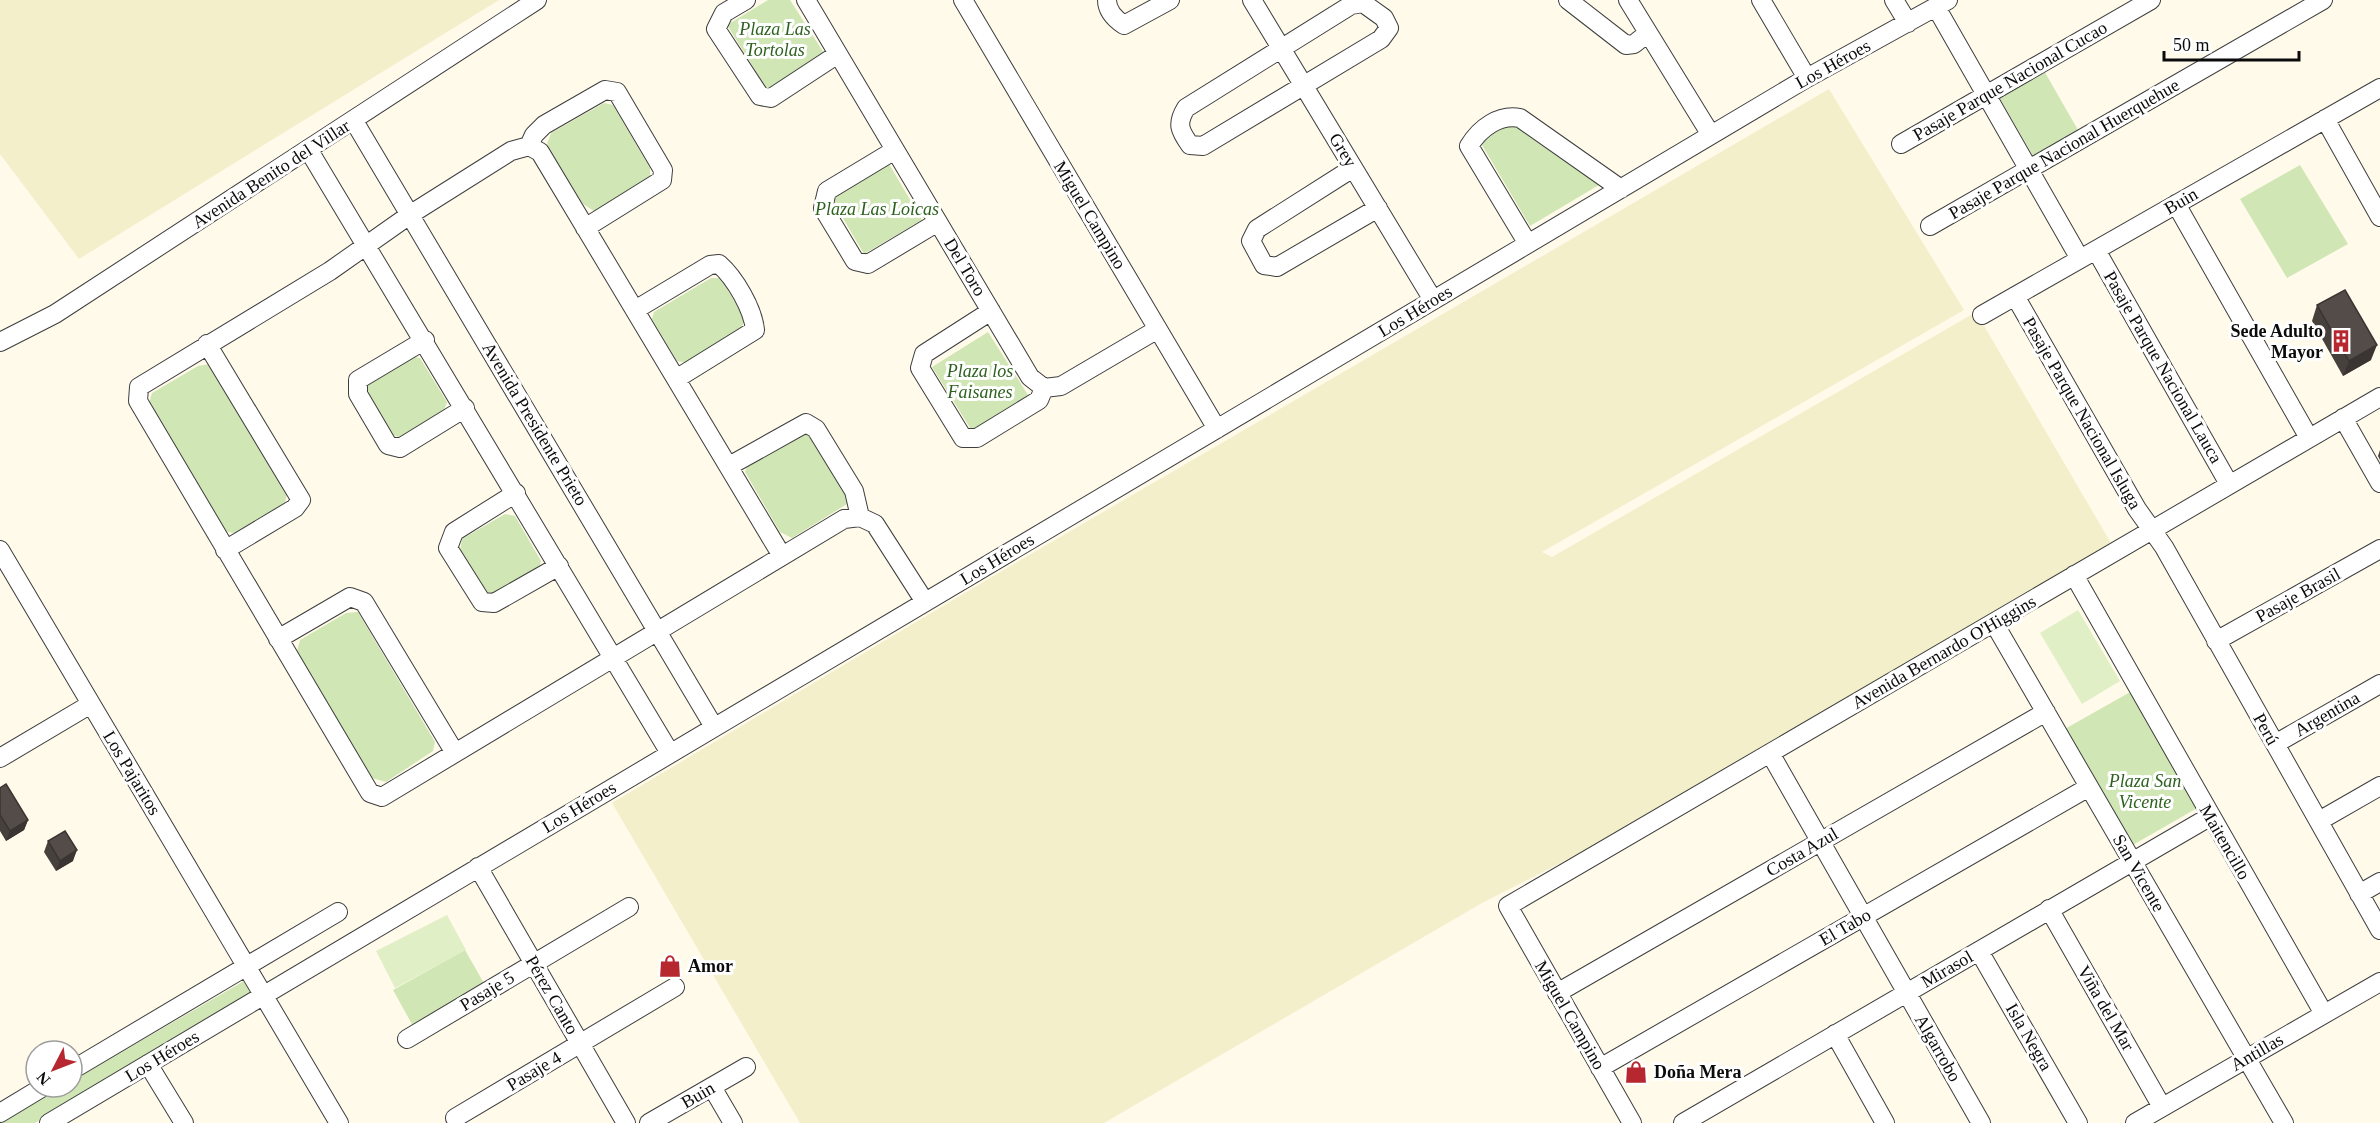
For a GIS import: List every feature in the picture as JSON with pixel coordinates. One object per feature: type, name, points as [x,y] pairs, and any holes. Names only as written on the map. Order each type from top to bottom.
[{"type":"street","name":"Avenida Benito del Villar","points":[[0,342],[55,314],[537,0]]},
{"type":"street","points":[[746,0],[724,13],[716,28],[760,96],[771,98],[838,54]]},
{"type":"street","name":"Del Toro","points":[[806,0],[1030,377],[1044,388]]},
{"type":"street","name":"Miguel Campino","points":[[963,0],[1217,429]]},
{"type":"street","points":[[1107,0],[1107,5],[1114,18],[1124,25],[1170,0]]},
{"type":"street","name":"Grey","points":[[1252,0],[1433,300]]},
{"type":"street","points":[[1568,0],[1626,45],[1634,44],[1648,33]]},
{"type":"street","points":[[1628,0],[1711,135]]},
{"type":"street","points":[[1761,0],[1807,78]]},
{"type":"street","points":[[1894,0],[1908,23]]},
{"type":"street","name":"Pasaje Parque Nacional Cucao","points":[[1901,144],[2151,0]]},
{"type":"street","name":"Pasaje Parque Nacional Huerquehue","points":[[1930,226],[2323,0]]},
{"type":"street","points":[[1364,3],[1384,18],[1389,28],[1382,39],[1203,146],[1190,145],[1179,129],[1179,119],[1186,108],[1281,49],[1351,5],[1364,3]]},
{"type":"street","points":[[1942,3],[1985,94],[2080,259]]},
{"type":"street","name":"Los Héroes","points":[[49,1123],[1807,78],[1942,3]]},
{"type":"street","name":"Buin","points":[[1982,315],[2380,88]]},
{"type":"street","points":[[529,146],[534,135],[544,125],[605,90],[617,92],[663,170],[662,180],[585,228]]},
{"type":"street","points":[[1528,244],[1469,146],[1477,133],[1507,116],[1520,117],[1621,189]]},
{"type":"street","points":[[2325,119],[2380,217]]},
{"type":"street","name":"Avenida Presidente Prieto","points":[[354,121],[714,727]]},
{"type":"street","points":[[782,555],[540,152],[529,146],[511,151],[411,214],[330,271],[139,387],[138,401],[370,793],[382,796],[615,659],[844,519],[860,517],[875,524],[883,533],[925,602]]},
{"type":"street","points":[[309,149],[670,753]]},
{"type":"street","points":[[895,150],[827,191],[823,208],[855,261],[868,264],[938,222]]},
{"type":"street","points":[[1353,168],[1257,229],[1251,241],[1264,265],[1277,267],[1377,208]]},
{"type":"street","points":[[2176,204],[2309,438]]},
{"type":"street","name":"Pasaje Parque Nacional Lauca","points":[[2096,250],[2229,484]]},
{"type":"street","points":[[635,310],[710,265],[719,264],[727,271],[754,319],[755,330],[676,379]]},
{"type":"street","name":"Pasaje Parque Nacional Isluga","points":[[2015,296],[2137,509],[2151,529]]},
{"type":"street","points":[[991,311],[924,354],[920,368],[963,438],[977,438],[1039,400],[1044,388],[1061,386],[1158,329]]},
{"type":"street","points":[[425,340],[358,380],[358,394],[388,445],[400,448],[465,408]]},
{"type":"street","points":[[207,344],[301,500],[295,508],[225,550]]},
{"type":"street","name":"Avenida Bernardo O'Higgins","points":[[1508,906],[2380,397]]},
{"type":"street","points":[[2343,418],[2380,483]]},
{"type":"street","points":[[729,466],[806,423],[816,429],[854,492],[860,517]]},
{"type":"street","points":[[516,494],[454,532],[448,548],[482,602],[494,603],[559,566]]},
{"type":"street","name":"Perú","points":[[2151,529],[2380,930]]},
{"type":"street","name":"Pasaje Brasil","points":[[2216,641],[2380,549]]},
{"type":"street","name":"Los Pajaritos","points":[[0,550],[339,1123]]},
{"type":"street","name":"Maitencillo","points":[[2073,575],[2324,1014]]},
{"type":"street","points":[[278,639],[350,597],[364,602],[455,753]]},
{"type":"street","name":"San Vicente","points":[[1994,623],[2284,1123]]},
{"type":"street","name":"Argentina","points":[[2275,744],[2380,684]]},
{"type":"street","points":[[0,758],[91,704]]},
{"type":"street","name":"Costa Azul","points":[[1557,993],[2046,712]]},
{"type":"street","name":"Algarrobo","points":[[1770,753],[1981,1123]]},
{"type":"street","points":[[2319,821],[2380,786]]},
{"type":"street","name":"El Tabo","points":[[1600,1068],[2089,787]]},
{"type":"street","name":"Mirasol","points":[[1683,1123],[2211,816]]},
{"type":"street","name":"Pérez Canto","points":[[478,867],[626,1123]]},
{"type":"street","points":[[2360,894],[2380,882]]},
{"type":"street","name":"Miguel Campino","points":[[1508,906],[1632,1123]]},
{"type":"street","name":"Pasaje 5","points":[[407,1039],[629,907]]},
{"type":"street","name":"Viña del Mar","points":[[2049,909],[2162,1107]]},
{"type":"street","name":"Los Héroes","points":[[84,1063],[338,912]]},
{"type":"street","name":"Isla Negra","points":[[1979,951],[2078,1123]]},
{"type":"street","name":"Antillas","points":[[2135,1123],[2380,982]]},
{"type":"street","name":"Pasaje 4","points":[[455,1118],[675,987]]},
{"type":"street","points":[[1835,1034],[1885,1123]]},
{"type":"street","points":[[148,1064],[184,1123]]},
{"type":"street","name":"Buin","points":[[649,1123],[746,1067]]},
{"type":"street","points":[[712,1087],[733,1123]]},
{"type":"street","points":[[0,1113],[24,1098]]},
{"type":"shaded area","points":[[0,0],[499,0],[79,259],[0,154]]},
{"type":"shaded area","points":[[1829,89],[1964,310],[1542,552],[1552,557],[1976,312],[2115,550],[1692,796],[1482,903],[1104,1123],[800,1123],[612,803],[990,578]]},
{"type":"green space","name":"Plaza Las Tortolas","points":[[768,0],[790,0],[824,53],[767,89],[727,25]]},
{"type":"green space","points":[[2043,69],[2078,130],[2033,156],[1998,95]]},
{"type":"green space","points":[[604,103],[613,105],[650,168],[650,176],[594,211],[583,204],[547,144],[551,133]]},
{"type":"green space","points":[[1514,125],[1599,185],[1530,226],[1482,145],[1496,132]]},
{"type":"green space","name":"Plaza Las Loicas","points":[[889,164],[922,220],[864,254],[831,198]]},
{"type":"green space","points":[[2300,165],[2348,244],[2287,278],[2240,199]]},
{"type":"green space","points":[[711,278],[721,278],[745,320],[739,332],[687,363],[677,361],[652,319],[654,312]]},
{"type":"green space","name":"Plaza los Faisanes","points":[[988,332],[1028,395],[972,431],[932,367]]},
{"type":"green space","points":[[410,356],[420,358],[447,402],[444,410],[401,438],[390,434],[365,394],[368,381]]},
{"type":"green space","points":[[210,364],[287,494],[285,503],[238,534],[224,531],[149,403],[152,393],[198,366]]},
{"type":"green space","points":[[801,431],[811,432],[847,495],[847,504],[792,538],[780,532],[745,472],[749,461]]},
{"type":"green space","points":[[505,514],[515,516],[541,561],[539,569],[495,596],[484,592],[460,551],[462,539]]},
{"type":"green space","points":[[2078,610],[2120,681],[2082,704],[2040,633]]},
{"type":"green space","points":[[358,612],[435,742],[433,751],[386,782],[372,778],[297,651],[300,640],[346,613]]},
{"type":"green space","name":"Plaza San Vicente","points":[[2132,691],[2199,807],[2131,846],[2063,730]]},
{"type":"green space","points":[[447,915],[466,950],[395,988],[376,951]]},
{"type":"green space","points":[[465,950],[485,985],[413,1026],[393,990]]},
{"type":"green space","points":[[244,981],[251,993],[84,1094],[84,1074]]},
{"type":"green space","points":[[41,1099],[75,1099],[35,1123],[0,1123]]},
{"type":"building","points":[[2345,290],[2377,345],[2349,361],[2317,305]]},
{"type":"building","points":[[6,784],[28,820],[10,831],[0,815],[0,788]]},
{"type":"building","points":[[65,831],[77,850],[60,861],[48,841]]},
{"type":"place","name":"Sede Adulto Mayor","points":[[2341,341]]},
{"type":"place","name":"Amor","points":[[670,966]]},
{"type":"place","name":"Doña Mera","points":[[1636,1072]]}]
